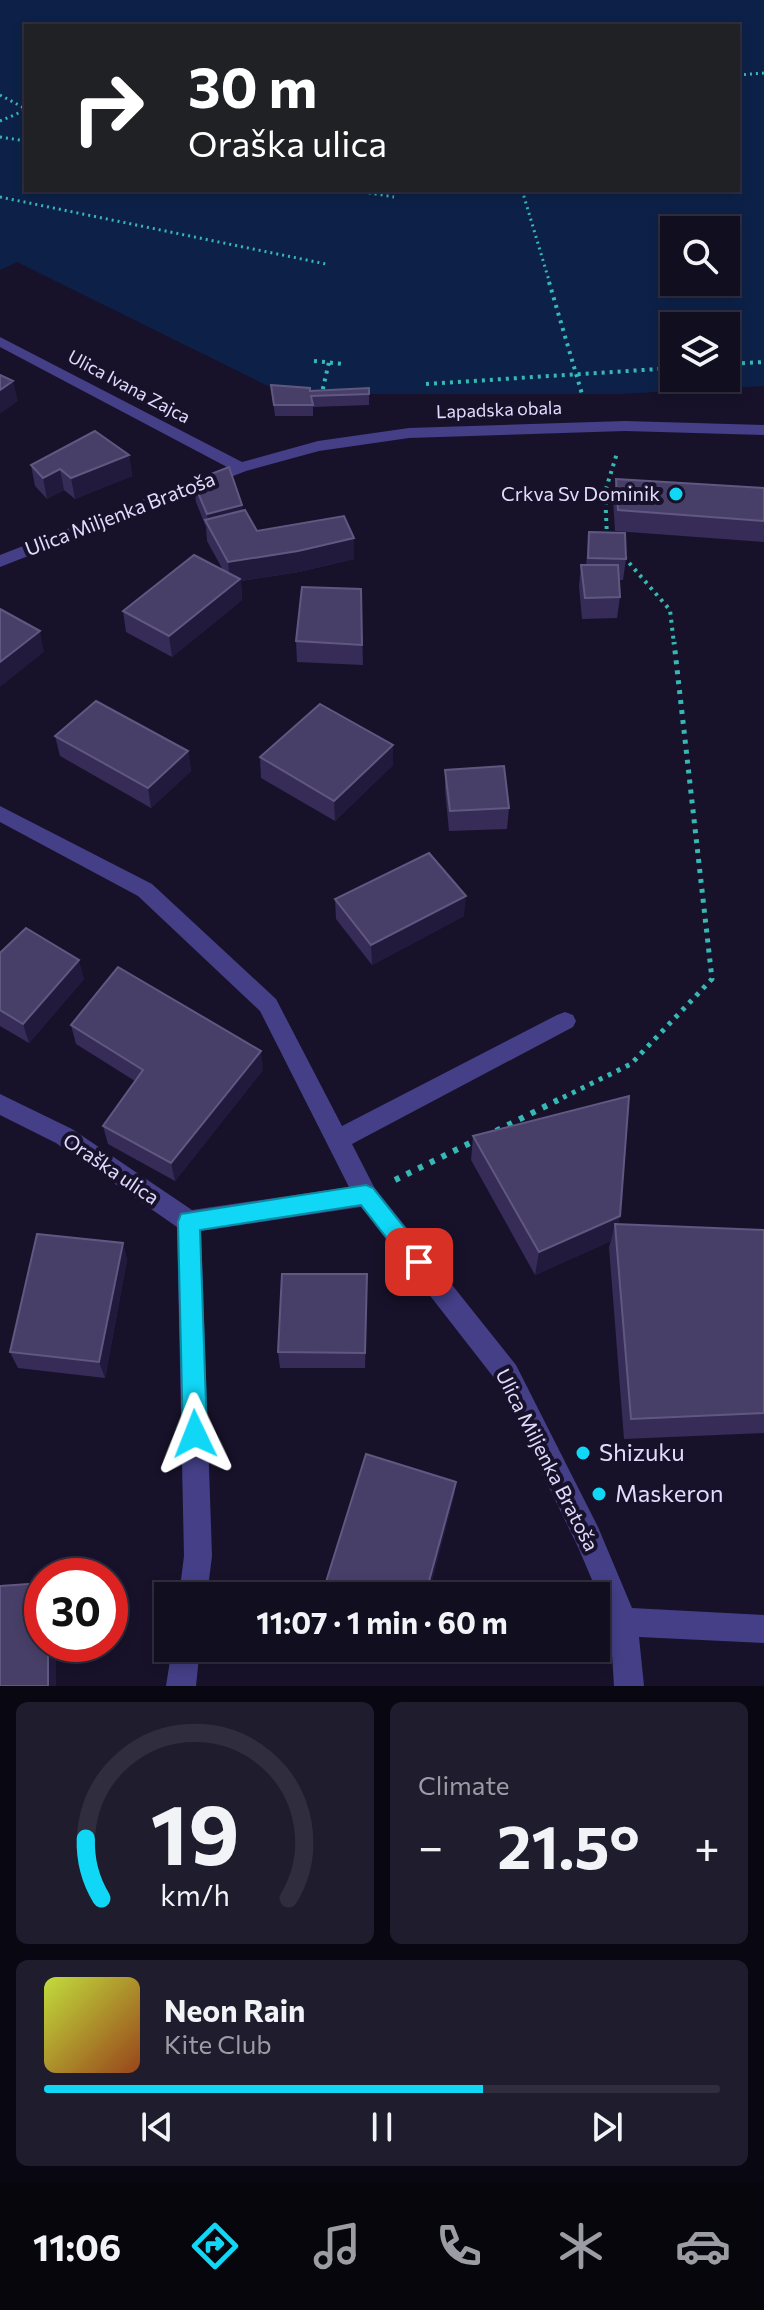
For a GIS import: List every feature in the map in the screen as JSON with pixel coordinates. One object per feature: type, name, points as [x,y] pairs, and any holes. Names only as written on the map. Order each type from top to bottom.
[{"type":"street","name":"Ulica Ivana Zajca","points":[[0,341],[240,468]]},
{"type":"street","name":"Lapadska obala","points":[[240,468],[318,446],[409,433],[625,426],[764,430]]},
{"type":"street","name":"Ulica Miljenka Bratoša","points":[[0,561],[240,468]]},
{"type":"street","name":"Ulica Miljenka Bratoša","points":[[0,813],[145,890],[268,1005],[366,1195],[507,1374],[588,1537],[624,1622],[629,1686]]},
{"type":"street","points":[[337,1140],[565,1021]]},
{"type":"street","name":"Oraška ulica","points":[[0,1104],[64,1136],[189,1222]]},
{"type":"street","points":[[195,1582],[198,1556],[189,1222],[366,1195]]},
{"type":"street","points":[[624,1622],[762,1627]]},
{"type":"street","points":[[181,1686],[184,1662]]},
{"type":"path","points":[[740,75],[764,73]]},
{"type":"path","points":[[0,95],[24,108]]},
{"type":"path","points":[[0,121],[24,110]]},
{"type":"path","points":[[0,137],[24,141]]},
{"type":"path","points":[[363,192],[394,197]]},
{"type":"path","points":[[523,192],[582,394]]},
{"type":"path","points":[[0,197],[326,264]]},
{"type":"path","points":[[314,361],[344,364]]},
{"type":"path","points":[[320,402],[329,362]]},
{"type":"path","points":[[740,363],[764,362]]},
{"type":"path","points":[[426,384],[660,369]]},
{"type":"path","points":[[614,544],[606,535],[605,492],[625,426]]},
{"type":"path","points":[[492,1133],[631,1064],[712,979],[670,610],[622,554]]},
{"type":"path","points":[[366,1195],[478,1140]]},
{"type":"water","points":[[0,0],[764,0],[764,386],[740,387],[740,312],[660,312],[660,392],[328,394],[272,388],[17,262],[0,270]]},
{"type":"building","points":[[0,375],[13,381],[0,390]]},
{"type":"building","points":[[271,385],[310,388],[310,391],[369,388],[369,394],[311,396],[313,405],[274,405]]},
{"type":"building","points":[[95,431],[129,455],[71,478],[60,469],[43,478],[31,465]]},
{"type":"building","points":[[229,467],[242,505],[207,514],[193,481]]},
{"type":"building","points":[[616,479],[764,488],[764,521],[618,510]]},
{"type":"building","points":[[245,510],[257,531],[344,516],[354,538],[228,562],[205,520]]},
{"type":"building","points":[[589,532],[625,533],[626,559],[588,558]]},
{"type":"building","points":[[194,555],[240,579],[169,636],[123,611]]},
{"type":"building","points":[[581,565],[618,565],[620,597],[585,598]]},
{"type":"building","points":[[302,587],[361,589],[362,645],[296,641]]},
{"type":"building","points":[[0,609],[40,631],[0,662]]},
{"type":"building","points":[[96,701],[188,751],[148,788],[55,736]]},
{"type":"building","points":[[320,704],[393,745],[334,801],[260,757]]},
{"type":"building","points":[[504,766],[509,808],[450,811],[445,770]]},
{"type":"building","points":[[429,853],[466,896],[371,945],[335,899]]},
{"type":"building","points":[[26,928],[79,960],[23,1024],[0,1010],[0,953]]},
{"type":"building","points":[[118,967],[261,1051],[171,1163],[103,1126],[143,1070],[71,1025]]},
{"type":"building","points":[[629,1096],[620,1216],[539,1252],[473,1136]]},
{"type":"building","points":[[615,1224],[764,1230],[764,1413],[631,1419]]},
{"type":"building","points":[[37,1234],[123,1243],[99,1362],[10,1352]]},
{"type":"building","points":[[282,1274],[367,1274],[365,1353],[278,1352]]},
{"type":"building","points":[[366,1454],[456,1482],[429,1582],[326,1582]]},
{"type":"building","points":[[24,1584],[24,1662],[48,1662],[48,1686],[0,1686],[0,1586]]},
{"type":"place","name":"Crkva Sv Dominik","points":[[676,494]]},
{"type":"place","name":"Shizuku","points":[[583,1453]]},
{"type":"place","name":"Maskeron","points":[[599,1494]]},
{"type":"route","points":[[195,1434],[189,1222],[366,1195],[419,1262]]}]
